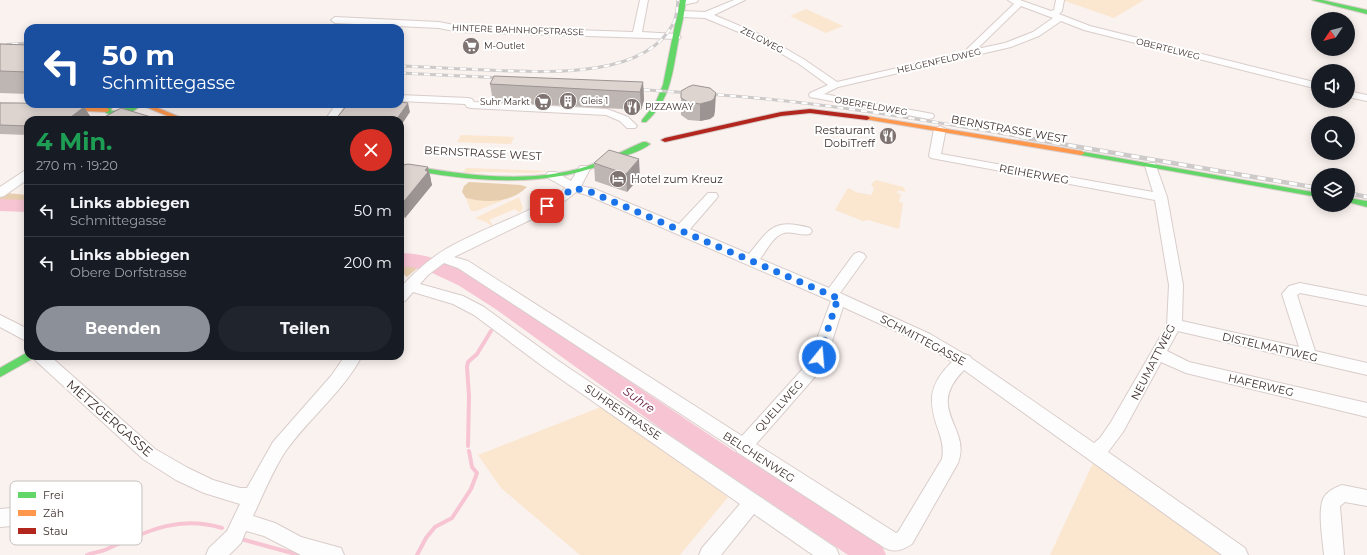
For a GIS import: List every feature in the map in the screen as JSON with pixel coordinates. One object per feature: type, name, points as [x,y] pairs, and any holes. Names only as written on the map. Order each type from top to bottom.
[{"type":"main road","points":[[1315,0],[1367,12]]},
{"type":"main road","points":[[1334,0],[1367,7]]},
{"type":"main road","points":[[646,144],[630,133],[644,121],[659,114],[671,71],[676,37],[682,14],[683,1]]},
{"type":"main road","points":[[0,100],[24,101]]},
{"type":"main road","points":[[0,105],[24,106]]},
{"type":"main road","points":[[87,108],[108,113]]},
{"type":"main road","points":[[126,112],[132,108]]},
{"type":"main road","points":[[152,108],[173,116]]},
{"type":"main road","name":"BERNSTRASSE WEST","points":[[404,167],[458,175],[531,177],[552,175],[584,169],[646,144],[654,144],[765,116],[810,111],[829,112],[940,129],[1311,194]]},
{"type":"main road","points":[[126,112],[147,116]]},
{"type":"main road","points":[[644,121],[659,114]]},
{"type":"main road","name":"BERNSTRASSE WEST","points":[[665,140],[670,136],[672,130],[695,133]]},
{"type":"main road","name":"BERNSTRASSE WEST","points":[[523,169],[549,168],[568,165],[592,158],[617,146]]},
{"type":"main road","name":"BERNSTRASSE WEST","points":[[404,159],[424,163],[452,165]]},
{"type":"main road","points":[[1355,201],[1367,204]]},
{"type":"main road","points":[[0,373],[24,358]]},
{"type":"street","points":[[637,34],[644,0]]},
{"type":"street","points":[[683,1],[694,0]]},
{"type":"street","points":[[706,15],[741,0]]},
{"type":"street","points":[[1055,17],[1060,0]]},
{"type":"street","points":[[972,53],[970,51],[1016,6],[1017,2]]},
{"type":"street","name":"OBERTELWEG","points":[[1017,2],[1096,31],[1311,84]]},
{"type":"street","name":"ZELGWEG","points":[[682,14],[706,15],[765,40],[802,62],[835,85]]},
{"type":"street","name":"HELGENFELDWEG","points":[[814,95],[835,85],[972,53],[1024,39],[1036,34],[1053,22],[1055,17]]},
{"type":"street","name":"HINTERE BAHNHOFSTRASSE","points":[[335,20],[440,25],[459,29],[637,34],[676,37]]},
{"type":"street","name":"OBERFELDWEG","points":[[814,95],[929,116]]},
{"type":"street","points":[[1355,95],[1367,98]]},
{"type":"street","points":[[404,98],[468,101],[471,105],[613,114],[627,121],[630,133]]},
{"type":"street","points":[[108,113],[126,112]]},
{"type":"street","name":"REIHERWEG","points":[[940,129],[934,156],[1161,197]]},
{"type":"street","name":"NEUMATTWEG","points":[[1096,452],[1106,443],[1133,401],[1174,325],[1176,285],[1161,197],[1151,166]]},
{"type":"street","points":[[405,292],[423,272],[441,258],[459,247],[547,206],[574,188],[584,169]]},
{"type":"street","name":"SCHMITTEGASSE","points":[[552,175],[574,188],[591,192],[681,230],[836,297],[925,338],[964,360],[1096,452],[1238,555]]},
{"type":"street","points":[[0,193],[6,184],[24,176]]},
{"type":"street","points":[[681,230],[712,196]]},
{"type":"street","points":[[751,261],[772,234],[782,228],[805,231]]},
{"type":"street","name":"QUELLWEG","points":[[743,447],[814,367],[819,357],[836,304],[836,297],[859,257]]},
{"type":"street","name":"BELCHENWEG","points":[[441,258],[463,264],[743,447],[892,542],[898,542],[904,538],[949,463],[952,455],[952,446],[939,409],[938,398],[944,382],[952,371],[964,360]]},
{"type":"street","points":[[1309,356],[1289,294],[1300,288],[1367,301]]},
{"type":"street","name":"SUHRESTRASSE","points":[[405,292],[458,300],[479,311],[551,364],[829,555]]},
{"type":"street","points":[[0,320],[24,334]]},
{"type":"street","name":"DISTELMATTWEG","points":[[1174,325],[1367,369]]},
{"type":"street","name":"HAFERWEG","points":[[1158,354],[1186,367],[1367,410]]},
{"type":"street","name":"METZGERGASSE","points":[[44,360],[148,454],[182,474],[210,487],[240,496],[252,497]]},
{"type":"street","points":[[216,555],[234,537],[261,478],[280,447],[337,380],[351,360]]},
{"type":"street","points":[[1334,555],[1330,512],[1331,502],[1342,494],[1367,498]]},
{"type":"street","points":[[709,555],[753,502]]},
{"type":"street","points":[[0,518],[10,517]]},
{"type":"street","points":[[242,521],[268,529],[298,545],[334,555]]},
{"type":"shaded area","points":[[1062,0],[1144,0],[1114,18]]},
{"type":"shaded area","points":[[806,9],[843,26],[826,33],[790,16]]},
{"type":"shaded area","points":[[461,135],[514,137],[511,144],[457,142]]},
{"type":"shaded area","points":[[466,168],[549,171],[534,173],[463,173]]},
{"type":"shaded area","points":[[876,180],[903,187],[905,190],[905,192],[898,190],[897,193],[901,194],[899,202],[903,203],[899,229],[868,220],[863,221],[835,210],[848,188],[855,192],[871,195],[874,189],[871,184]]},
{"type":"shaded area","points":[[469,182],[521,185],[527,187],[514,196],[506,199],[482,201],[466,198],[462,192],[464,186]]},
{"type":"shaded area","points":[[6,193],[24,195],[24,211],[0,209],[0,197]]},
{"type":"shaded area","points":[[519,197],[523,208],[520,213],[515,209],[489,220],[493,225],[491,226],[486,222],[475,218]]},
{"type":"shaded area","points":[[466,198],[475,200],[504,200],[476,211],[471,211]]},
{"type":"shaded area","points":[[404,254],[415,255],[428,259],[407,277],[404,274]]},
{"type":"shaded area","points":[[601,407],[728,497],[680,555],[580,555],[501,488],[478,455]]},
{"type":"shaded area","points":[[1093,463],[1222,555],[1050,555]]},
{"type":"building","points":[[0,44],[24,45],[24,72],[0,71]]},
{"type":"building","points":[[494,76],[643,82],[640,92],[490,84]]},
{"type":"building","points":[[693,85],[710,88],[716,93],[714,99],[700,104],[688,102],[681,98],[681,91]]},
{"type":"building","points":[[404,102],[408,103],[399,116],[338,116],[345,108],[404,108]]},
{"type":"building","points":[[0,103],[24,103],[24,108],[83,108],[72,116],[24,116],[24,126],[0,125]]},
{"type":"building","points":[[121,108],[148,116],[106,116]]},
{"type":"building","points":[[609,150],[639,159],[626,174],[594,163]]},
{"type":"building","points":[[408,164],[428,167],[425,170],[428,172],[404,201],[404,165]]},
{"type":"waterway","name":"Suhre","points":[[0,205],[24,206]]},
{"type":"waterway","name":"Suhre","points":[[404,260],[411,260],[437,267],[465,280],[504,305],[676,426],[872,555]]},
{"type":"waterway","points":[[468,446],[469,396],[467,367],[468,362],[477,354],[491,331]]},
{"type":"waterway","points":[[417,555],[426,538],[435,527],[452,518],[471,489],[477,473],[472,467],[469,451]]},
{"type":"waterway","points":[[142,534],[163,527],[191,523],[206,524],[222,528]]},
{"type":"waterway","points":[[241,539],[299,555]]},
{"type":"waterway","points":[[87,555],[116,545]]},
{"type":"railway","points":[[404,66],[535,72],[590,69],[616,64],[639,55],[659,42],[673,24],[677,12],[678,0]]},
{"type":"railway","points":[[0,45],[24,43]]},
{"type":"railway","points":[[404,73],[504,78]]},
{"type":"railway","points":[[632,89],[692,93]]},
{"type":"railway","points":[[706,94],[827,106],[1021,137]]},
{"type":"railway","points":[[1021,137],[1027,138]]},
{"type":"railway","points":[[1021,137],[1311,187]]},
{"type":"railway","points":[[1355,194],[1367,197]]},
{"type":"traffic: fast","points":[[644,121],[658,105],[667,85],[683,0]]},
{"type":"traffic: fast","points":[[1315,0],[1367,12]]},
{"type":"traffic: fast","points":[[108,108],[108,112],[112,113],[120,113],[134,108]]},
{"type":"traffic: fast","points":[[404,167],[466,176],[489,178],[534,178],[578,171],[604,162],[646,144]]},
{"type":"traffic: fast","points":[[1081,153],[1311,194]]},
{"type":"traffic: fast","points":[[1355,201],[1367,204]]},
{"type":"traffic: fast","points":[[0,373],[24,358]]},
{"type":"traffic: slow","points":[[0,105],[24,106]]},
{"type":"traffic: slow","points":[[64,108],[107,110]]},
{"type":"traffic: slow","points":[[152,108],[173,116]]},
{"type":"traffic: slow","points":[[867,118],[1081,153]]},
{"type":"traffic: jam","points":[[665,140],[781,114],[810,111],[867,118]]},
{"type":"place","name":"M-Outlet","points":[[471,46]]},
{"type":"place","name":"Gleis 1","points":[[568,101]]},
{"type":"place","name":"Suhr Markt","points":[[543,102]]},
{"type":"place","name":"PIZZAWAY","points":[[632,107]]},
{"type":"place","name":"Restaurant DobiTreff","points":[[888,136]]},
{"type":"place","name":"Hotel zum Kreuz","points":[[618,179]]},
{"type":"route","points":[[547,206],[574,188],[591,192],[840,299],[836,304],[819,357]]}]
